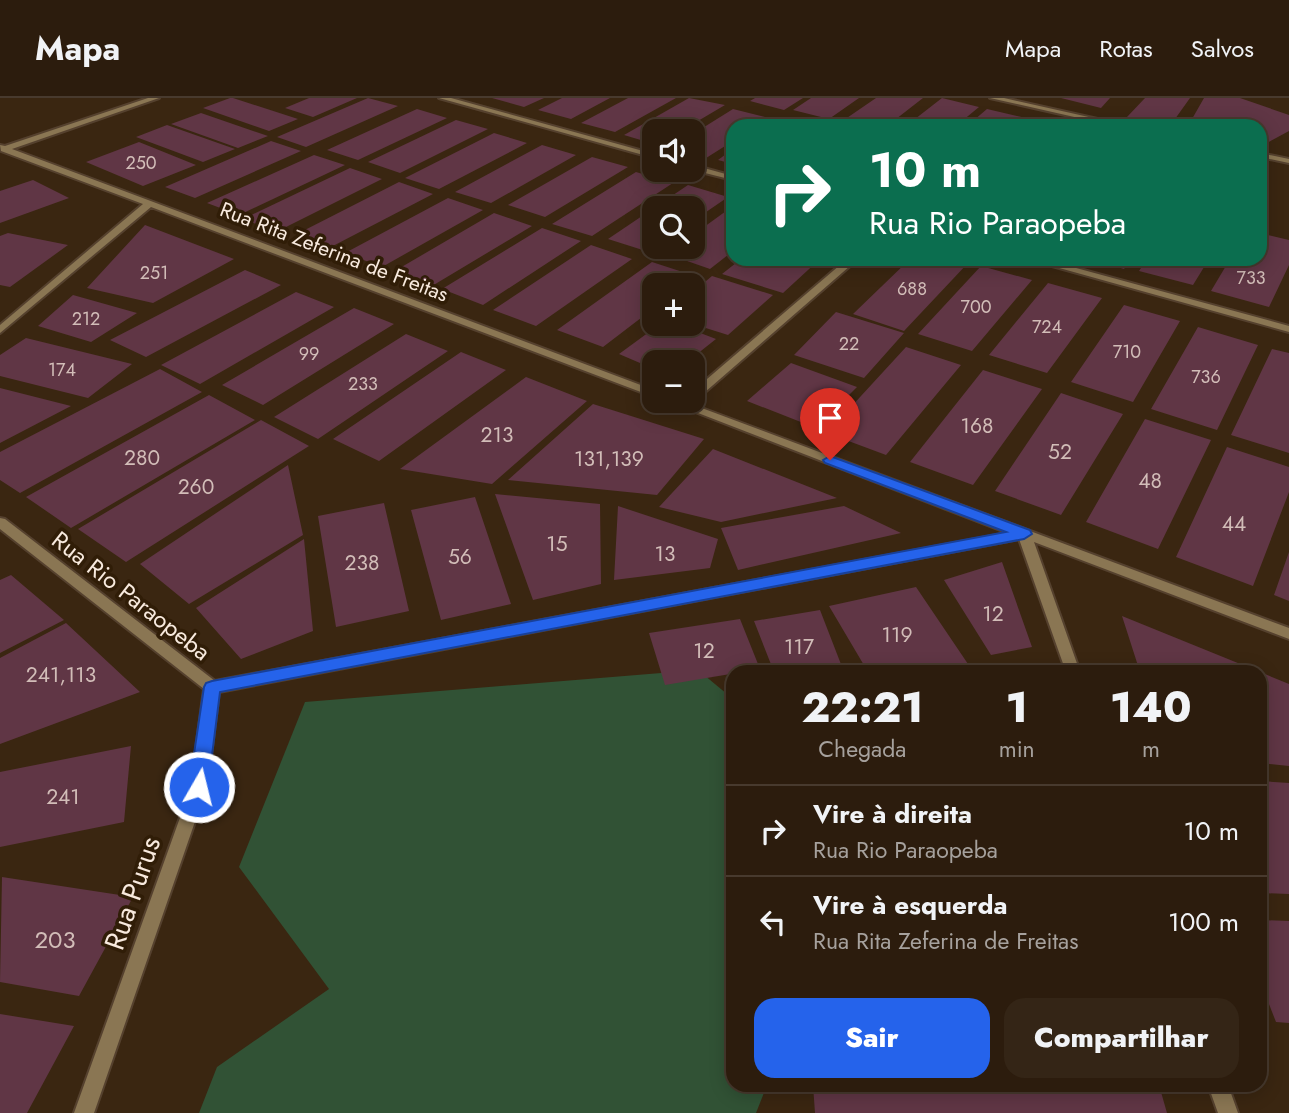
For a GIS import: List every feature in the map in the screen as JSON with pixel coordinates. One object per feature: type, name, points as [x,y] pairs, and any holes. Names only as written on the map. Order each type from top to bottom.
[{"type":"street","points":[[2,148],[155,98]]},
{"type":"street","points":[[443,98],[642,153]]},
{"type":"street","points":[[994,98],[1092,119]]},
{"type":"street","name":"Rua Rita Zeferina de Freitas","points":[[2,148],[642,389]]},
{"type":"street","points":[[1267,156],[1289,161]]},
{"type":"street","points":[[705,169],[726,175]]},
{"type":"street","points":[[0,330],[150,203]]},
{"type":"street","points":[[705,384],[845,266]]},
{"type":"street","points":[[1058,266],[1289,329]]},
{"type":"street","points":[[705,409],[1289,634]]},
{"type":"street","name":"Rua Rio Paraopeba","points":[[0,522],[212,687],[1024,534]]},
{"type":"street","points":[[1024,534],[1071,665]]},
{"type":"street","name":"Rua Purus","points":[[84,1113],[199,787],[212,687]]},
{"type":"street","points":[[1221,1092],[1228,1113]]},
{"type":"green space","points":[[698,670],[726,693],[726,1092],[764,1092],[756,1113],[199,1113],[217,1067],[329,989],[239,867],[305,702]]},
{"type":"building","points":[[230,98],[298,119],[269,131],[203,108]]},
{"type":"building","points":[[309,98],[357,98],[313,117],[285,108]]},
{"type":"building","points":[[368,98],[398,106],[306,147],[277,137]]},
{"type":"building","points":[[492,98],[544,98],[524,107]]},
{"type":"building","points":[[562,98],[610,98],[571,119],[538,110]]},
{"type":"building","points":[[628,98],[676,98],[615,132],[581,123]]},
{"type":"building","points":[[689,98],[725,105],[701,119],[652,119]]},
{"type":"building","points":[[755,98],[803,98],[784,110],[750,101]]},
{"type":"building","points":[[811,98],[859,98],[829,119],[793,110]]},
{"type":"building","points":[[876,98],[923,98],[896,119],[845,119]]},
{"type":"building","points":[[942,98],[979,107],[964,119],[915,119]]},
{"type":"building","points":[[1061,98],[1110,98],[1101,108]]},
{"type":"building","points":[[1145,98],[1190,98],[1175,119],[1127,117]]},
{"type":"building","points":[[1204,98],[1240,98],[1289,115],[1289,131],[1267,143],[1267,119],[1192,119]]},
{"type":"building","points":[[417,109],[447,118],[358,160],[327,150]]},
{"type":"building","points":[[733,109],[769,118],[726,119],[726,145],[705,159],[705,126]]},
{"type":"building","points":[[987,109],[1026,118],[1025,119],[975,119]]},
{"type":"building","points":[[201,113],[268,136],[238,148],[171,124]]},
{"type":"building","points":[[456,120],[488,129],[400,173],[368,162]]},
{"type":"building","points":[[167,125],[235,149],[203,162],[136,137]]},
{"type":"building","points":[[642,125],[642,140],[624,135]]},
{"type":"building","points":[[494,133],[527,143],[439,189],[405,178]]},
{"type":"building","points":[[271,141],[301,151],[195,198],[165,187]]},
{"type":"building","points":[[139,142],[196,165],[143,186],[86,162]]},
{"type":"building","points":[[542,145],[576,155],[491,203],[455,192]]},
{"type":"building","points":[[726,154],[726,162],[718,160]]},
{"type":"building","points":[[314,155],[345,165],[239,215],[207,203]]},
{"type":"building","points":[[592,157],[628,167],[545,217],[508,205]]},
{"type":"building","points":[[350,168],[382,179],[276,232],[243,219]]},
{"type":"building","points":[[636,172],[642,174],[642,182],[673,183],[653,196],[642,196],[642,203],[592,236],[552,224]]},
{"type":"building","points":[[33,180],[69,198],[0,223],[0,191]]},
{"type":"building","points":[[399,182],[433,194],[329,248],[295,235]]},
{"type":"building","points":[[688,185],[726,198],[705,213],[705,196],[672,196]]},
{"type":"building","points":[[448,198],[483,210],[382,267],[345,253]]},
{"type":"building","points":[[726,211],[726,256],[710,269],[681,259],[705,259],[705,226]]},
{"type":"building","points":[[494,213],[532,226],[432,286],[393,272]]},
{"type":"building","points":[[642,216],[642,250],[608,239]]},
{"type":"building","points":[[145,225],[234,259],[153,303],[87,288]]},
{"type":"building","points":[[542,228],[581,241],[483,305],[442,289]]},
{"type":"building","points":[[8,233],[68,245],[10,287],[0,285],[0,236]]},
{"type":"building","points":[[1267,235],[1289,240],[1289,265],[1269,307],[1211,291],[1226,266],[1267,266]]},
{"type":"building","points":[[591,245],[632,259],[536,326],[493,310]]},
{"type":"building","points":[[652,262],[686,273],[642,273],[642,317],[603,347],[557,330]]},
{"type":"building","points":[[732,266],[812,266],[783,293],[722,274]]},
{"type":"building","points":[[903,266],[965,266],[904,331],[853,314]]},
{"type":"building","points":[[981,266],[1032,280],[972,351],[918,334]]},
{"type":"building","points":[[1142,266],[1205,266],[1193,285],[1139,271]]},
{"type":"building","points":[[245,270],[281,285],[146,357],[110,340]]},
{"type":"building","points":[[712,276],[773,295],[728,335],[705,328],[705,282]]},
{"type":"building","points":[[1048,283],[1102,298],[1047,373],[989,355]]},
{"type":"building","points":[[296,292],[334,307],[200,384],[161,365]]},
{"type":"building","points":[[73,295],[137,313],[91,342],[38,326]]},
{"type":"building","points":[[1124,305],[1180,321],[1133,402],[1071,382]]},
{"type":"building","points":[[354,308],[394,324],[263,405],[222,385]]},
{"type":"building","points":[[836,312],[904,333],[864,378],[794,355]]},
{"type":"building","points":[[1198,327],[1258,345],[1217,430],[1151,409]]},
{"type":"building","points":[[406,334],[448,351],[318,439],[274,417]]},
{"type":"building","points":[[705,335],[716,339],[702,350],[642,350],[642,364],[619,354],[644,336]]},
{"type":"building","points":[[26,338],[132,364],[88,398],[0,376],[0,355]]},
{"type":"building","points":[[906,347],[961,365],[886,455],[827,433]]},
{"type":"building","points":[[1272,349],[1289,353],[1289,453],[1231,435]]},
{"type":"building","points":[[461,352],[506,370],[379,461],[333,439]]},
{"type":"building","points":[[791,363],[857,387],[816,428],[747,401]]},
{"type":"building","points":[[160,369],[202,392],[20,493],[0,480],[0,452]]},
{"type":"building","points":[[983,370],[1042,389],[973,485],[910,462]]},
{"type":"building","points":[[526,377],[587,401],[492,484],[400,469]]},
{"type":"building","points":[[0,388],[71,406],[0,443]]},
{"type":"building","points":[[1061,393],[1123,414],[1061,515],[995,491]]},
{"type":"building","points":[[209,395],[255,420],[71,528],[26,497]]},
{"type":"building","points":[[593,404],[704,439],[657,495],[508,480]]},
{"type":"building","points":[[1145,419],[1211,440],[1158,549],[1086,522]]},
{"type":"building","points":[[261,420],[309,446],[126,562],[78,529]]},
{"type":"building","points":[[1227,447],[1289,467],[1289,492],[1253,586],[1176,557]]},
{"type":"building","points":[[713,449],[837,498],[721,522],[659,507]]},
{"type":"building","points":[[288,465],[303,535],[189,604],[140,564]]},
{"type":"building","points":[[495,494],[600,504],[601,584],[533,600]]},
{"type":"building","points":[[475,497],[511,604],[441,620],[411,510]]},
{"type":"building","points":[[384,503],[409,611],[336,627],[318,516]]},
{"type":"building","points":[[618,506],[718,539],[710,568],[614,580]]},
{"type":"building","points":[[844,506],[901,533],[738,570],[721,528]]},
{"type":"building","points":[[304,539],[313,631],[241,659],[196,608]]},
{"type":"building","points":[[1289,552],[1289,601],[1274,595]]},
{"type":"building","points":[[1002,562],[1032,647],[991,655],[944,580]]},
{"type":"building","points":[[11,575],[64,620],[0,653],[0,580]]},
{"type":"building","points":[[916,587],[968,664],[864,665],[829,606]]},
{"type":"building","points":[[820,610],[841,665],[771,665],[754,621]]},
{"type":"building","points":[[1122,616],[1243,665],[1138,665]]},
{"type":"building","points":[[740,619],[758,665],[726,665],[726,675],[665,685],[649,633]]},
{"type":"building","points":[[66,623],[140,692],[0,744],[0,658]]},
{"type":"building","points":[[1267,675],[1289,684],[1289,766],[1267,764]]},
{"type":"building","points":[[131,746],[124,822],[0,847],[0,772]]},
{"type":"building","points":[[1267,781],[1289,783],[1289,894],[1267,893]]},
{"type":"building","points":[[2,877],[133,897],[79,996],[0,982]]},
{"type":"building","points":[[1267,920],[1289,921],[1289,1023],[1276,1022],[1267,999]]},
{"type":"building","points":[[0,1014],[74,1026],[27,1113],[0,1113]]},
{"type":"building","points":[[814,1092],[1161,1092],[1167,1113],[815,1113]]},
{"type":"route","points":[[199,787],[212,687],[1024,534],[830,460]]}]
